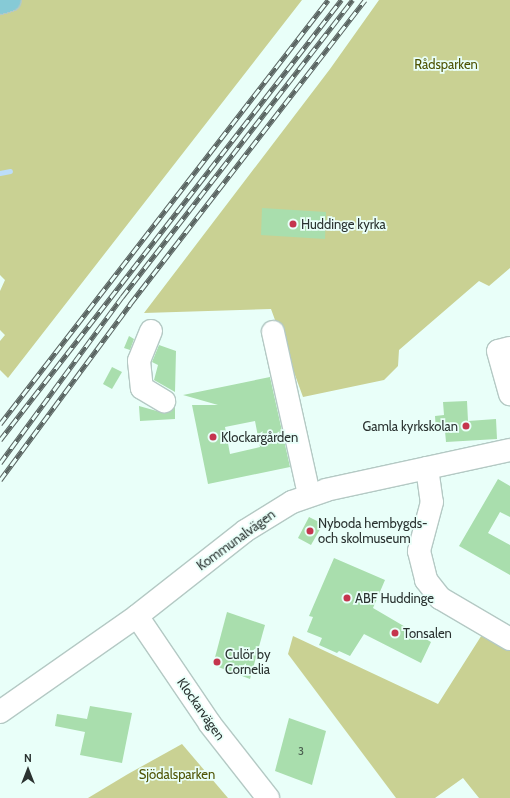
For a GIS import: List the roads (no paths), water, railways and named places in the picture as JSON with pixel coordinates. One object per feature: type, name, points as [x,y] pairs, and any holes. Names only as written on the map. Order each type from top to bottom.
[{"type":"main road","points":[[0,3],[10,0]]},
{"type":"street","points":[[151,331],[139,361],[142,388],[164,400]]},
{"type":"street","points":[[273,332],[309,494]]},
{"type":"street","points":[[510,348],[498,351],[510,394]]},
{"type":"street","name":"Kommunalvägen","points":[[0,712],[137,616],[244,531],[309,494],[510,450]]},
{"type":"street","points":[[427,468],[432,502],[419,551],[426,580],[440,598],[457,610],[510,639]]},
{"type":"street","name":"Klockarvägen","points":[[137,616],[210,724],[268,798]]},
{"type":"waterway","points":[[0,173],[10,171]]},
{"type":"railway","points":[[0,424],[328,0]]},
{"type":"railway","points":[[0,440],[341,0]]},
{"type":"railway","points":[[0,463],[122,297],[352,0]]},
{"type":"railway","points":[[0,480],[130,304],[365,0]]},
{"type":"place","name":"Huddinge kyrka","points":[[293,224]]},
{"type":"place","name":"Gamla kyrkskolan","points":[[466,426]]},
{"type":"place","name":"Klockargården","points":[[213,437]]},
{"type":"place","name":"Nyboda hembygds- och skolmuseum","points":[[310,531]]},
{"type":"place","name":"ABF Huddinge","points":[[347,598]]},
{"type":"place","name":"Tonsalen","points":[[395,633]]},
{"type":"place","name":"Culör by Cornelia","points":[[217,662]]},
{"type":"park label","name":"Rådsparken","points":[[446,64]]},
{"type":"park label","name":"Sjödalsparken","points":[[177,774]]}]
